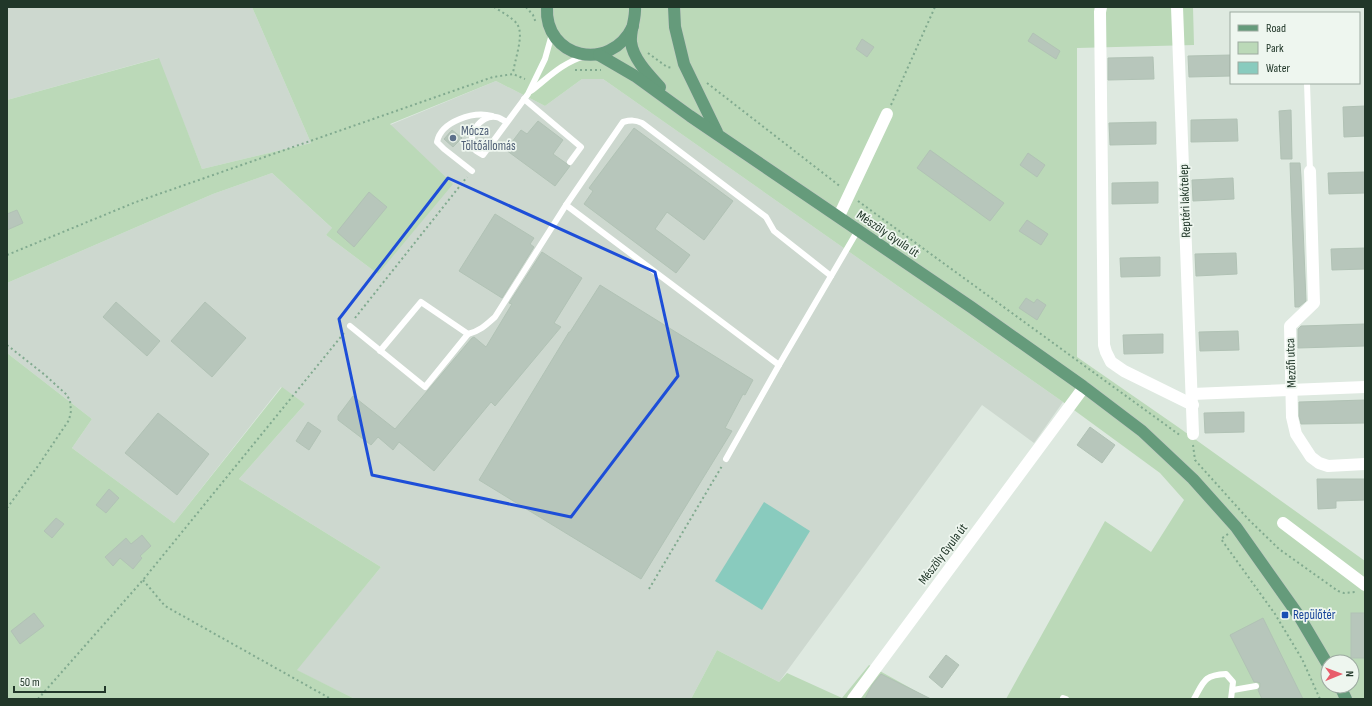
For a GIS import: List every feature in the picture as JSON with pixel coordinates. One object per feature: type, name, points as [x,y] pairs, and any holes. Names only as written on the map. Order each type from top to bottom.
[{"type":"main road","name":"Mészöly Gyula út","points":[[540,7],[547,12],[553,33],[562,44],[577,53],[593,55],[607,53],[622,43],[630,33],[633,26]]},
{"type":"main road","name":"Mészöly Gyula út","points":[[635,7],[635,18],[631,42],[639,62],[642,68],[675,105]]},
{"type":"main road","points":[[674,7],[675,27],[684,64],[717,133]]},
{"type":"main road","name":"Mészöly Gyula út","points":[[593,55],[635,76],[675,105],[971,307],[1084,387],[1142,431],[1171,457],[1236,527],[1299,616],[1321,654]]},
{"type":"street","points":[[1101,7],[1100,68],[1104,345],[1111,362],[1124,371],[1192,400],[1291,390],[1365,387]]},
{"type":"street","name":"Reptéri lakótelep","points":[[1177,7],[1192,400],[1190,439]]},
{"type":"street","points":[[839,216],[887,114]]},
{"type":"street","name":"Mezőfi utca","points":[[1310,171],[1314,303],[1290,326],[1292,417],[1296,434],[1311,457],[1319,463],[1328,466],[1365,464]]},
{"type":"street","name":"Mészöly Gyula út","points":[[853,699],[1084,387]]},
{"type":"street","points":[[1283,524],[1361,588]]},
{"type":"lane","points":[[496,117],[488,117],[480,122],[472,134],[472,142],[475,149],[483,156],[526,96],[534,82],[545,58],[553,33]]},
{"type":"lane","points":[[526,96],[571,60],[593,55]]},
{"type":"lane","points":[[1307,84],[1310,171]]},
{"type":"lane","points":[[526,96],[581,147],[570,162]]},
{"type":"lane","points":[[472,170],[437,142],[438,135],[442,130],[456,121],[473,115],[484,114],[507,122]]},
{"type":"lane","points":[[350,326],[425,386],[468,334],[478,331],[495,317],[566,205],[623,122],[636,121],[642,123],[766,217],[774,231],[831,276]]},
{"type":"lane","points":[[566,205],[779,365]]},
{"type":"lane","points":[[726,459],[858,230]]},
{"type":"lane","points":[[380,350],[421,302],[468,334]]},
{"type":"lane","points":[[1194,699],[1204,680],[1214,674],[1226,674],[1233,682],[1231,699]]},
{"type":"lane","points":[[1233,690],[1256,686]]},
{"type":"path","points":[[494,7],[517,24],[520,31],[513,74]]},
{"type":"path","points":[[887,114],[935,7]]},
{"type":"path","points":[[645,51],[667,67],[675,69],[684,64]]},
{"type":"path","points":[[7,255],[136,202],[492,77],[513,74],[534,82]]},
{"type":"path","points":[[705,82],[849,194],[1190,439],[1195,460],[1248,519],[1279,550],[1338,591],[1344,593],[1361,588]]},
{"type":"path","points":[[38,699],[143,580],[350,326],[472,170]]},
{"type":"path","points":[[7,346],[45,375],[66,395],[70,401],[71,411],[69,420],[7,508]]},
{"type":"path","points":[[649,589],[726,459]]},
{"type":"path","points":[[1221,539],[1275,614],[1302,659],[1320,699]]},
{"type":"path","points":[[143,580],[165,606],[331,699]]},
{"type":"highlighted area","points":[[448,178],[655,272],[678,376],[571,517],[372,475],[339,319]]},
{"type":"shaded area","points":[[7,7],[252,7],[311,143],[202,169],[158,58],[7,100]]},
{"type":"shaded area","points":[[582,79],[603,79],[1063,402],[1034,443],[982,405],[779,682],[717,650],[691,699],[355,699],[296,670],[381,567],[239,479],[305,404],[281,387],[174,523],[72,448],[92,419],[7,353],[7,283],[213,194],[272,173],[333,229],[326,235],[378,274],[390,125],[496,81],[545,106]]},
{"type":"green space","points":[[252,7],[1193,7],[1194,45],[1077,48],[1077,357],[1178,427],[1365,561],[1365,699],[1006,699],[1105,521],[1151,552],[1184,500],[1160,473],[1063,402],[603,79],[582,79],[545,106],[496,81],[390,124],[453,184],[378,274],[326,235],[332,228],[272,173],[213,194],[7,283],[7,100],[159,58],[202,169],[311,143]]},
{"type":"green space","points":[[7,353],[92,419],[72,448],[174,523],[282,387],[305,404],[239,479],[381,567],[297,670],[355,699],[7,699]]},
{"type":"green space","points":[[717,650],[779,682],[787,673],[842,698],[869,665],[930,699],[691,699]]},
{"type":"water","points":[[764,502],[810,531],[762,610],[715,581]]},
{"type":"building","points":[[1033,33],[1060,51],[1056,59],[1028,41]]},
{"type":"building","points":[[862,39],[874,47],[867,57],[856,49]]},
{"type":"building","points":[[1230,55],[1230,76],[1189,77],[1188,56]]},
{"type":"building","points":[[1153,57],[1154,79],[1108,80],[1108,58]]},
{"type":"building","points":[[1365,106],[1365,136],[1344,137],[1343,107]]},
{"type":"building","points":[[1291,110],[1292,159],[1281,159],[1279,111]]},
{"type":"building","points":[[1237,119],[1238,141],[1191,142],[1191,120]]},
{"type":"building","points":[[538,121],[563,140],[553,154],[570,166],[555,186],[506,150],[521,130],[527,134]]},
{"type":"building","points":[[1156,122],[1156,144],[1110,145],[1109,123]]},
{"type":"building","points":[[634,128],[733,201],[704,240],[667,212],[655,229],[690,255],[676,273],[584,204],[593,191],[589,188]]},
{"type":"building","name":"Mócza Töltőállomás","points":[[452,130],[462,138],[453,147],[444,139]]},
{"type":"building","points":[[930,150],[1004,203],[990,221],[917,168]]},
{"type":"building","points":[[1028,153],[1045,165],[1037,177],[1020,165]]},
{"type":"building","points":[[1290,163],[1300,163],[1301,177],[1306,301],[1299,307],[1295,307]]},
{"type":"building","points":[[1365,172],[1365,193],[1329,194],[1328,173]]},
{"type":"building","points":[[1233,178],[1234,199],[1193,201],[1192,180]]},
{"type":"building","points":[[1158,182],[1158,203],[1112,204],[1112,183]]},
{"type":"building","points":[[369,192],[387,207],[354,247],[337,232]]},
{"type":"building","points":[[17,210],[23,223],[7,230],[7,214]]},
{"type":"building","points":[[495,214],[534,238],[530,244],[534,247],[502,298],[459,271]]},
{"type":"building","points":[[1027,220],[1048,234],[1041,245],[1019,231]]},
{"type":"building","points":[[1365,248],[1365,269],[1332,270],[1331,249]]},
{"type":"building","points":[[542,252],[582,278],[554,323],[561,327],[495,406],[491,402],[434,471],[399,442],[393,450],[378,437],[371,445],[338,420],[338,416],[353,396],[395,429],[472,338],[474,337],[486,347],[512,304],[509,303]]},
{"type":"building","points":[[1236,253],[1237,274],[1196,276],[1195,254]]},
{"type":"building","points":[[1160,257],[1160,276],[1121,277],[1120,258]]},
{"type":"building","points":[[600,285],[753,380],[745,395],[743,394],[725,428],[732,431],[641,579],[479,480],[569,332]]},
{"type":"building","points":[[1026,298],[1034,303],[1037,299],[1046,305],[1037,320],[1019,308]]},
{"type":"building","points":[[116,302],[160,341],[147,356],[103,317]]},
{"type":"building","points":[[205,302],[246,338],[212,377],[171,341]]},
{"type":"building","points":[[1365,324],[1365,346],[1298,348],[1298,329],[1301,326]]},
{"type":"building","points":[[1238,331],[1239,350],[1200,351],[1199,332]]},
{"type":"building","points":[[1163,334],[1163,353],[1124,354],[1123,335]]},
{"type":"building","points":[[1365,400],[1365,423],[1301,424],[1299,416],[1299,402]]},
{"type":"building","points":[[1244,412],[1244,432],[1205,433],[1204,413]]},
{"type":"building","points":[[158,413],[209,454],[177,495],[125,453]]},
{"type":"building","points":[[308,422],[321,431],[309,450],[296,441]]},
{"type":"building","points":[[1090,427],[1115,445],[1102,463],[1077,445]]},
{"type":"building","points":[[1317,479],[1365,479],[1365,500],[1336,501],[1336,508],[1318,509]]},
{"type":"building","points":[[109,489],[119,498],[106,513],[96,505]]},
{"type":"building","points":[[56,518],[64,524],[52,538],[44,531]]},
{"type":"building","points":[[142,535],[151,546],[140,556],[142,558],[133,569],[120,558],[113,566],[105,557],[126,538],[131,544]]},
{"type":"building","points":[[34,613],[44,626],[20,644],[11,631]]},
{"type":"building","points":[[1351,613],[1365,613],[1365,658],[1360,658],[1360,654],[1351,654]]},
{"type":"building","points":[[1263,618],[1303,699],[1262,699],[1258,690],[1260,683],[1254,682],[1230,635]]},
{"type":"building","points":[[946,655],[959,665],[942,688],[929,677]]},
{"type":"building","points":[[881,674],[931,699],[865,699],[872,685]]},
{"type":"place","name":"Mócza Töltőállomás","points":[[453,138]]},
{"type":"place","name":"Repülőtér","points":[[1285,615]]}]
